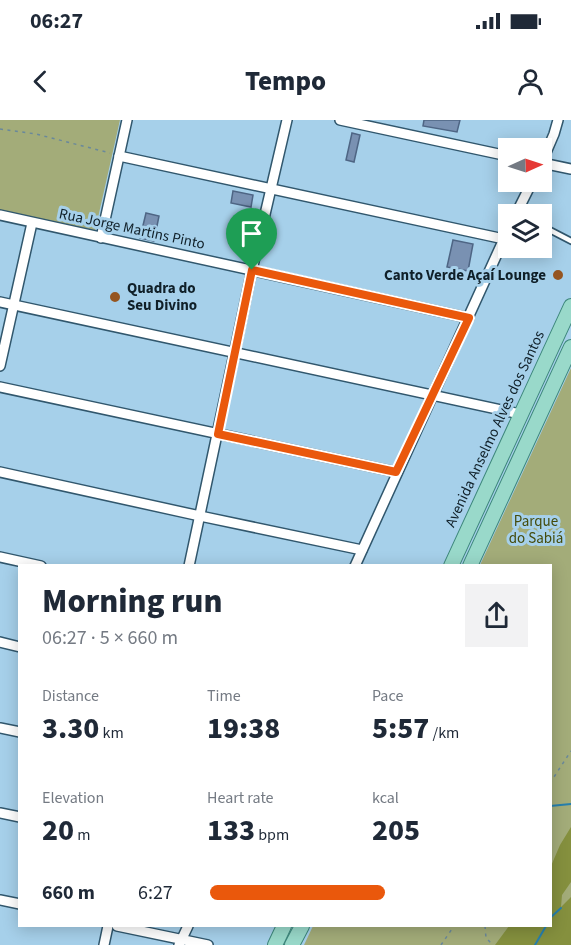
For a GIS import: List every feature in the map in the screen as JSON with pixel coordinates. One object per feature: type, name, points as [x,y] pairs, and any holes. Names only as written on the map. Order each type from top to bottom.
[{"type":"main road","name":"Avenida Anselmo Alves dos Santos","points":[[452,564],[571,306]]},
{"type":"main road","points":[[471,564],[571,347]]},
{"type":"main road","points":[[275,945],[284,927]]},
{"type":"main road","points":[[292,945],[301,927]]},
{"type":"street","points":[[101,238],[127,120]]},
{"type":"street","points":[[189,564],[252,270],[287,120]]},
{"type":"street","points":[[340,120],[498,154]]},
{"type":"street","points":[[552,140],[558,120]]},
{"type":"street","points":[[119,156],[271,189],[498,233]]},
{"type":"street","points":[[552,165],[571,170]]},
{"type":"street","name":"Rua Jorge Martins Pinto","points":[[0,215],[469,318]]},
{"type":"street","points":[[0,366],[32,223]]},
{"type":"street","points":[[356,564],[498,253]]},
{"type":"street","points":[[0,302],[520,414]]},
{"type":"street","points":[[0,387],[396,472]]},
{"type":"street","points":[[0,472],[362,549]]},
{"type":"street","points":[[0,557],[32,564]]},
{"type":"street","points":[[0,642],[18,646]]},
{"type":"street","points":[[0,728],[18,732]]},
{"type":"street","points":[[0,813],[18,817]]},
{"type":"street","points":[[0,900],[18,904]]},
{"type":"street","points":[[104,945],[108,927]]},
{"type":"street","points":[[121,927],[180,942],[208,945]]},
{"type":"street","points":[[180,942],[188,927]]},
{"type":"lane","points":[[552,231],[571,241]]},
{"type":"path","points":[[0,129],[31,133],[119,156]]},
{"type":"path","points":[[552,780],[571,751]]},
{"type":"path","points":[[441,945],[453,927]]},
{"type":"path","points":[[485,927],[486,938],[493,945]]},
{"type":"green space","points":[[0,120],[120,120],[95,231],[0,211]]},
{"type":"green space","name":"Parque do Sabiá","points":[[571,368],[571,945],[304,945],[313,927],[552,927],[552,564],[480,564]]},
{"type":"green space","points":[[571,827],[571,882],[562,895],[561,907],[571,897],[571,945],[495,945],[508,927],[552,927],[552,864]]},
{"type":"building","points":[[424,120],[460,120],[457,132],[423,126]]},
{"type":"building","points":[[352,133],[360,135],[354,162],[346,160]]},
{"type":"building","points":[[233,191],[253,195],[251,207],[231,203]]},
{"type":"building","points":[[146,213],[159,216],[154,241],[140,238]]},
{"type":"building","points":[[453,240],[473,244],[468,271],[447,267]]},
{"type":"waterway","points":[[552,806],[571,804]]},
{"type":"waterway","points":[[552,916],[561,908]]},
{"type":"waterway","points":[[535,945],[545,927]]},
{"type":"place","name":"Canto Verde Açaí Lounge","points":[[558,275]]},
{"type":"place","name":"Quadra do Seu Divino","points":[[115,297]]},
{"type":"route","points":[[252,270],[469,318],[396,472],[218,434],[252,270]]}]
